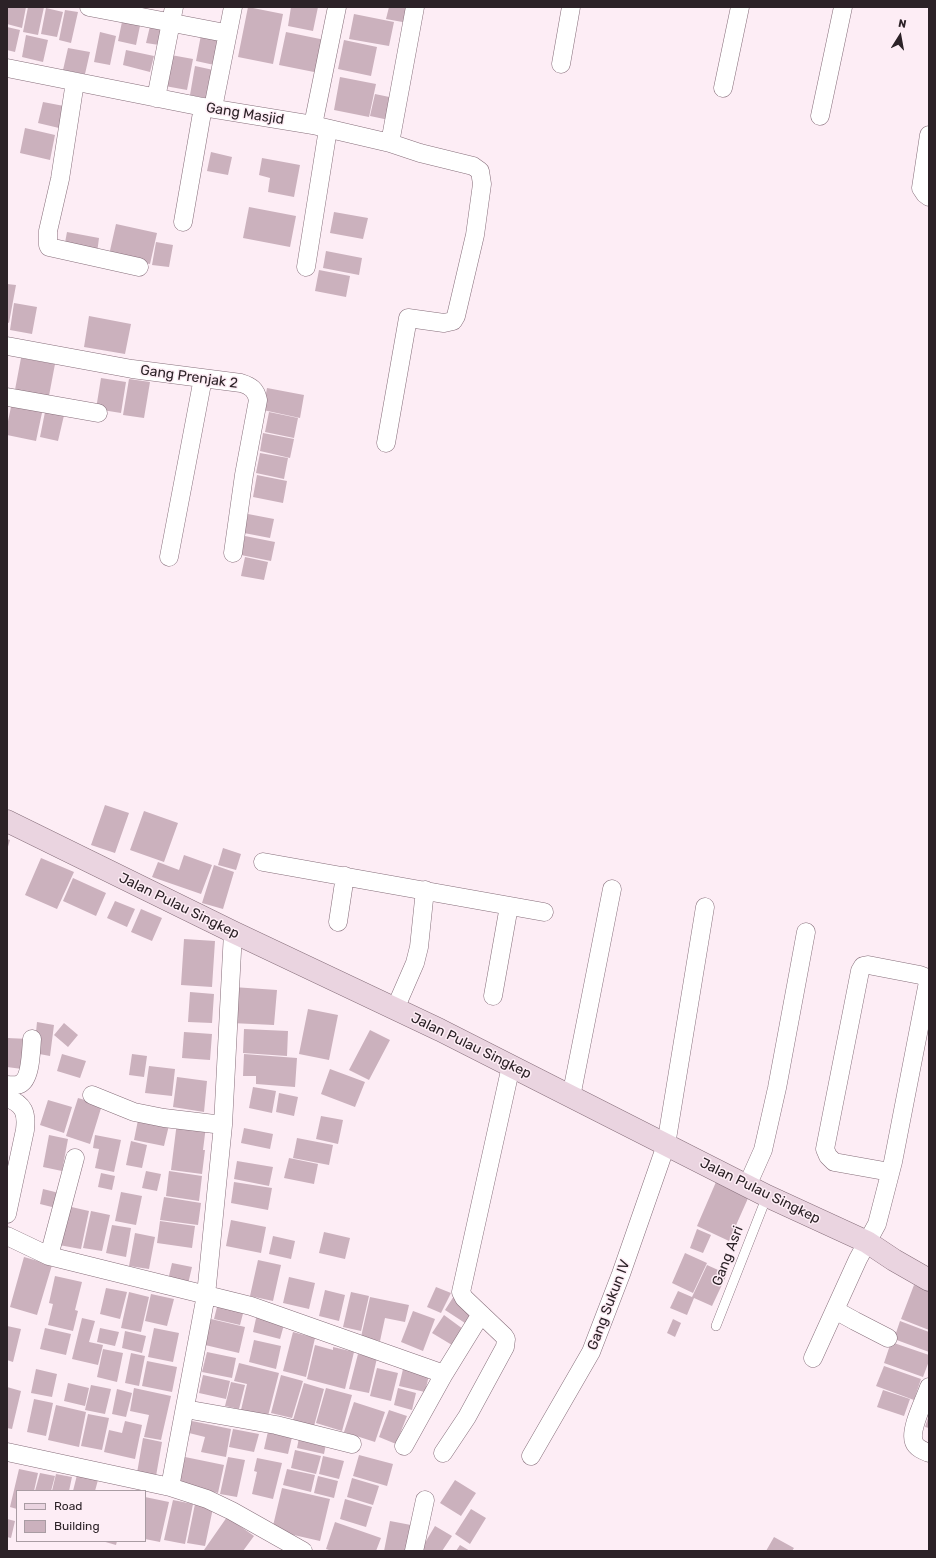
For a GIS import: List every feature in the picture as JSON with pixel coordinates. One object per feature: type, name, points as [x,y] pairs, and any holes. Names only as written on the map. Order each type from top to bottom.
[{"type":"street","points":[[89,7],[172,15],[220,32]]},
{"type":"street","points":[[183,222],[208,108],[233,7]]},
{"type":"street","points":[[306,267],[321,127],[337,7]]},
{"type":"street","points":[[390,143],[415,7]]},
{"type":"street","points":[[561,64],[571,7]]},
{"type":"street","points":[[723,88],[740,7]]},
{"type":"street","points":[[820,116],[843,7]]},
{"type":"street","points":[[156,98],[172,15]]},
{"type":"street","name":"Gang Masjid","points":[[7,68],[208,108],[321,127],[390,143],[420,153],[473,166],[480,170],[482,184],[475,235],[456,316],[453,321],[444,323],[408,318],[386,443]]},
{"type":"street","points":[[75,82],[60,178],[48,232],[48,245],[49,247],[139,267]]},
{"type":"street","points":[[929,135],[921,188],[924,194],[929,197]]},
{"type":"street","name":"Gang Prenjak 2","points":[[7,346],[132,369],[249,385],[255,391],[258,400],[244,475],[233,552]]},
{"type":"street","points":[[169,557],[203,378]]},
{"type":"street","points":[[7,397],[98,413]]},
{"type":"street","name":"Jalan Pulau Singkep","points":[[7,821],[511,1066],[767,1196],[867,1242],[894,1260],[929,1280]]},
{"type":"street","points":[[263,862],[544,912]]},
{"type":"street","points":[[338,922],[345,876]]},
{"type":"street","points":[[571,1097],[612,889]]},
{"type":"street","points":[[395,1009],[415,963],[419,947],[425,890]]},
{"type":"street","points":[[492,996],[509,906]]},
{"type":"street","name":"Gang Sukun IV","points":[[531,1456],[591,1352],[621,1274],[666,1145],[704,906]]},
{"type":"street","points":[[170,1487],[206,1295],[223,1125],[233,932]]},
{"type":"street","points":[[747,1186],[763,1150],[777,1088],[806,932]]},
{"type":"street","points":[[813,1358],[867,1242],[877,1224],[890,1172],[928,982],[925,977],[920,975],[868,965],[863,966],[860,971],[844,1058],[825,1141],[825,1149],[828,1156],[834,1162],[890,1172]]},
{"type":"street","points":[[7,1085],[19,1085],[24,1081],[28,1071],[32,1039]]},
{"type":"street","points":[[443,1453],[467,1417],[505,1347],[506,1339],[504,1336],[462,1296],[461,1289],[511,1066]]},
{"type":"street","points":[[92,1095],[134,1112],[164,1118],[223,1125]]},
{"type":"street","points":[[7,1098],[19,1104],[24,1109],[26,1120],[26,1130],[7,1214]]},
{"type":"street","points":[[49,1256],[75,1158]]},
{"type":"street","points":[[7,1236],[49,1256],[252,1306],[444,1374]]},
{"type":"street","points":[[835,1310],[888,1338]]},
{"type":"street","points":[[404,1446],[444,1374],[481,1314]]},
{"type":"street","points":[[929,1387],[913,1436],[914,1443],[920,1449],[929,1453]]},
{"type":"street","points":[[185,1409],[276,1425],[352,1444]]},
{"type":"street","points":[[7,1452],[170,1487],[207,1499],[232,1510],[303,1551]]},
{"type":"street","points":[[414,1551],[425,1500]]},
{"type":"lane","name":"Gang Asri","points":[[716,1326],[767,1196]]},
{"type":"building","points":[[7,7],[26,7],[22,28],[7,24]]},
{"type":"building","points":[[28,7],[44,7],[38,35],[23,32]]},
{"type":"building","points":[[248,7],[283,14],[273,64],[238,57]]},
{"type":"building","points":[[291,7],[318,7],[313,31],[288,26]]},
{"type":"building","points":[[389,7],[411,7],[408,23],[386,19]]},
{"type":"building","points":[[46,8],[63,12],[57,37],[41,34]]},
{"type":"building","points":[[65,10],[78,12],[71,43],[59,40]]},
{"type":"building","points":[[354,14],[394,22],[389,46],[349,39]]},
{"type":"building","points":[[123,17],[141,21],[136,45],[118,41]]},
{"type":"building","points":[[151,22],[164,24],[159,45],[146,43]]},
{"type":"building","points":[[7,27],[20,30],[15,52],[7,50]]},
{"type":"building","points":[[100,32],[116,36],[110,65],[94,62]]},
{"type":"building","points":[[286,32],[325,40],[319,73],[279,65]]},
{"type":"building","points":[[26,35],[48,40],[43,62],[22,57]]},
{"type":"building","points":[[201,35],[224,39],[219,66],[196,61]]},
{"type":"building","points":[[344,40],[377,47],[371,76],[338,69]]},
{"type":"building","points":[[68,48],[90,52],[85,74],[63,70]]},
{"type":"building","points":[[126,50],[154,56],[150,72],[123,65]]},
{"type":"building","points":[[171,55],[193,59],[187,90],[165,86]]},
{"type":"building","points":[[195,66],[218,71],[212,99],[190,95]]},
{"type":"building","points":[[340,77],[376,84],[369,117],[334,110]]},
{"type":"building","points":[[375,94],[394,98],[389,120],[370,116]]},
{"type":"building","points":[[43,102],[64,106],[59,128],[38,123]]},
{"type":"building","points":[[25,128],[55,135],[50,160],[20,153]]},
{"type":"building","points":[[211,152],[232,157],[228,175],[207,171]]},
{"type":"building","points":[[262,158],[300,165],[294,197],[268,192],[270,178],[259,175]]},
{"type":"building","points":[[249,207],[296,216],[290,247],[243,238]]},
{"type":"building","points":[[334,212],[368,218],[363,239],[330,233]]},
{"type":"building","points":[[116,224],[157,233],[150,264],[109,255]]},
{"type":"building","points":[[67,232],[99,238],[97,253],[64,248]]},
{"type":"building","points":[[156,242],[173,245],[169,267],[152,265]]},
{"type":"building","points":[[326,251],[362,258],[359,275],[323,268]]},
{"type":"building","points":[[319,270],[350,276],[346,297],[315,291]]},
{"type":"building","points":[[7,284],[16,285],[9,323],[7,322]]},
{"type":"building","points":[[14,303],[37,307],[32,334],[10,330]]},
{"type":"building","points":[[89,316],[131,324],[125,354],[84,347]]},
{"type":"building","points":[[21,358],[55,364],[48,401],[14,395]]},
{"type":"building","points":[[101,378],[126,382],[121,413],[96,409]]},
{"type":"building","points":[[129,379],[150,382],[144,418],[123,415]]},
{"type":"building","points":[[267,388],[304,395],[300,418],[263,410]]},
{"type":"building","points":[[12,402],[43,408],[36,441],[7,435],[7,426]]},
{"type":"building","points":[[46,407],[65,411],[58,441],[40,437]]},
{"type":"building","points":[[269,412],[298,418],[294,438],[265,432]]},
{"type":"building","points":[[263,433],[294,439],[290,458],[260,451]]},
{"type":"building","points":[[260,453],[288,458],[284,479],[256,473]]},
{"type":"building","points":[[257,475],[287,481],[283,503],[253,497]]},
{"type":"building","points":[[248,514],[274,519],[270,538],[244,533]]},
{"type":"building","points":[[245,536],[275,542],[271,561],[241,555]]},
{"type":"building","points":[[245,557],[268,562],[264,580],[241,576]]},
{"type":"building","points":[[105,805],[129,813],[115,853],[91,845]]},
{"type":"building","points":[[144,811],[178,823],[164,862],[130,850]]},
{"type":"building","points":[[7,839],[10,840],[7,850]]},
{"type":"building","points":[[223,848],[241,854],[236,870],[218,865]]},
{"type":"building","points":[[184,855],[212,865],[201,894],[152,877],[158,862],[179,870]]},
{"type":"building","points":[[41,858],[74,872],[57,909],[25,895]]},
{"type":"building","points":[[214,865],[234,872],[223,909],[202,903]]},
{"type":"building","points":[[73,878],[106,893],[96,916],[63,901]]},
{"type":"building","points":[[115,901],[135,909],[127,927],[107,918]]},
{"type":"building","points":[[141,909],[162,918],[152,941],[131,932]]},
{"type":"building","points":[[184,939],[215,941],[212,987],[181,985]]},
{"type":"building","points":[[233,987],[277,990],[274,1025],[231,1023]]},
{"type":"building","points":[[190,992],[214,994],[212,1023],[188,1022]]},
{"type":"building","points":[[308,1009],[338,1015],[329,1060],[299,1054]]},
{"type":"building","points":[[37,1022],[54,1025],[50,1056],[34,1053]]},
{"type":"building","points":[[64,1023],[78,1035],[68,1047],[54,1035]]},
{"type":"building","points":[[244,1029],[288,1031],[287,1056],[243,1053]]},
{"type":"building","points":[[370,1030],[390,1040],[369,1080],[349,1070]]},
{"type":"building","points":[[184,1032],[212,1034],[210,1060],[182,1058]]},
{"type":"building","points":[[7,1038],[29,1039],[22,1069],[7,1067]]},
{"type":"building","points":[[62,1054],[86,1061],[80,1078],[57,1071]]},
{"type":"building","points":[[132,1054],[147,1056],[144,1077],[129,1075]]},
{"type":"building","points":[[244,1054],[297,1058],[295,1087],[256,1084],[256,1076],[243,1076]]},
{"type":"building","points":[[149,1066],[175,1069],[172,1096],[145,1093]]},
{"type":"building","points":[[330,1069],[365,1082],[355,1107],[321,1094]]},
{"type":"building","points":[[177,1077],[207,1081],[204,1112],[173,1107]]},
{"type":"building","points":[[253,1087],[276,1091],[272,1113],[249,1108]]},
{"type":"building","points":[[279,1093],[298,1097],[294,1116],[276,1112]]},
{"type":"building","points":[[78,1098],[102,1105],[90,1144],[66,1136]]},
{"type":"building","points":[[48,1100],[72,1107],[64,1133],[40,1125]]},
{"type":"building","points":[[139,1115],[170,1121],[164,1146],[134,1140]]},
{"type":"building","points":[[321,1116],[343,1120],[338,1144],[316,1139]]},
{"type":"building","points":[[177,1122],[206,1126],[202,1174],[171,1170]]},
{"type":"building","points":[[244,1128],[273,1134],[270,1149],[241,1143]]},
{"type":"building","points":[[49,1135],[68,1139],[62,1171],[43,1167]]},
{"type":"building","points":[[95,1135],[121,1140],[114,1172],[95,1168],[99,1149],[93,1148]]},
{"type":"building","points":[[297,1138],[333,1145],[329,1165],[293,1158]]},
{"type":"building","points":[[131,1141],[147,1145],[142,1168],[126,1165]]},
{"type":"building","points":[[289,1158],[318,1164],[314,1184],[284,1178]]},
{"type":"building","points":[[237,1161],[273,1167],[269,1186],[234,1179]]},
{"type":"building","points":[[146,1171],[161,1174],[157,1191],[142,1188]]},
{"type":"building","points":[[169,1171],[202,1176],[199,1201],[166,1196]]},
{"type":"building","points":[[101,1173],[115,1176],[112,1190],[98,1187]]},
{"type":"building","points":[[234,1182],[272,1188],[268,1210],[231,1203]]},
{"type":"building","points":[[716,1182],[749,1196],[729,1241],[697,1226]]},
{"type":"building","points":[[43,1189],[59,1193],[56,1208],[40,1204]]},
{"type":"building","points":[[121,1192],[142,1196],[136,1225],[115,1221]]},
{"type":"building","points":[[164,1197],[201,1203],[198,1225],[160,1220]]},
{"type":"building","points":[[67,1206],[89,1211],[81,1249],[59,1245]]},
{"type":"building","points":[[91,1211],[110,1215],[102,1251],[83,1248]]},
{"type":"building","points":[[231,1220],[266,1227],[261,1253],[226,1246]]},
{"type":"building","points":[[160,1221],[195,1226],[192,1248],[157,1243]]},
{"type":"building","points":[[112,1225],[131,1228],[126,1257],[106,1253]]},
{"type":"building","points":[[697,1229],[711,1235],[703,1253],[690,1248]]},
{"type":"building","points":[[324,1232],[350,1238],[345,1259],[319,1253]]},
{"type":"building","points":[[135,1233],[155,1237],[149,1269],[129,1266]]},
{"type":"building","points":[[273,1236],[295,1241],[291,1259],[269,1254]]},
{"type":"building","points":[[685,1253],[707,1263],[693,1293],[672,1283]]},
{"type":"building","points":[[24,1257],[52,1265],[37,1315],[10,1307]]},
{"type":"building","points":[[258,1260],[281,1265],[273,1301],[250,1296]]},
{"type":"building","points":[[172,1263],[192,1267],[188,1284],[168,1280]]},
{"type":"building","points":[[707,1265],[727,1274],[712,1306],[694,1298],[687,1315],[670,1308],[678,1291],[692,1297]]},
{"type":"building","points":[[55,1276],[82,1282],[75,1310],[78,1311],[73,1331],[48,1325],[53,1304],[49,1303]]},
{"type":"building","points":[[289,1277],[315,1283],[309,1309],[283,1303]]},
{"type":"building","points":[[914,1285],[929,1291],[929,1330],[901,1319]]},
{"type":"building","points":[[436,1287],[451,1293],[441,1313],[427,1307]]},
{"type":"building","points":[[106,1288],[127,1292],[120,1319],[100,1314]]},
{"type":"building","points":[[325,1290],[345,1295],[339,1321],[319,1316]]},
{"type":"building","points":[[129,1292],[149,1297],[141,1332],[121,1328]]},
{"type":"building","points":[[351,1292],[369,1296],[361,1331],[343,1327]]},
{"type":"building","points":[[151,1294],[174,1299],[167,1326],[145,1321]]},
{"type":"building","points":[[454,1296],[474,1309],[465,1323],[445,1310]]},
{"type":"building","points":[[370,1297],[409,1305],[405,1322],[385,1318],[380,1341],[361,1337]]},
{"type":"building","points":[[219,1299],[245,1306],[240,1325],[214,1319]]},
{"type":"building","points":[[413,1311],[435,1319],[423,1351],[401,1342]]},
{"type":"building","points":[[257,1314],[285,1321],[280,1339],[253,1332]]},
{"type":"building","points":[[444,1315],[463,1329],[452,1345],[432,1333]]},
{"type":"building","points":[[82,1318],[95,1321],[89,1342],[103,1345],[98,1365],[72,1359]]},
{"type":"building","points":[[211,1319],[245,1327],[239,1353],[205,1345]]},
{"type":"building","points":[[673,1319],[681,1323],[675,1337],[667,1333]]},
{"type":"building","points":[[900,1321],[929,1332],[929,1352],[894,1339]]},
{"type":"building","points":[[7,1326],[21,1329],[13,1362],[7,1360]]},
{"type":"building","points":[[45,1328],[71,1334],[66,1355],[40,1349]]},
{"type":"building","points":[[100,1328],[119,1332],[115,1346],[97,1342]]},
{"type":"building","points":[[154,1328],[179,1333],[173,1362],[148,1357]]},
{"type":"building","points":[[125,1331],[146,1336],[142,1353],[122,1348]]},
{"type":"building","points":[[293,1332],[315,1338],[306,1377],[283,1371]]},
{"type":"building","points":[[254,1340],[281,1346],[276,1369],[249,1362]]},
{"type":"building","points":[[891,1342],[929,1355],[929,1361],[923,1377],[884,1363]]},
{"type":"building","points":[[315,1345],[333,1350],[333,1347],[354,1352],[345,1389],[307,1379]]},
{"type":"building","points":[[103,1349],[123,1353],[117,1382],[97,1377]]},
{"type":"building","points":[[207,1352],[236,1358],[232,1378],[202,1372]]},
{"type":"building","points":[[131,1353],[145,1356],[139,1386],[125,1383]]},
{"type":"building","points":[[358,1354],[377,1358],[369,1393],[349,1389]]},
{"type":"building","points":[[147,1361],[177,1367],[172,1392],[142,1386]]},
{"type":"building","points":[[239,1363],[279,1373],[268,1416],[241,1410],[247,1384],[234,1381]]},
{"type":"building","points":[[404,1365],[430,1371],[425,1392],[399,1386]]},
{"type":"building","points":[[884,1366],[921,1379],[914,1400],[876,1386]]},
{"type":"building","points":[[377,1368],[398,1373],[391,1401],[370,1396]]},
{"type":"building","points":[[36,1369],[57,1374],[52,1397],[31,1393]]},
{"type":"building","points":[[203,1375],[230,1381],[226,1399],[199,1393]]},
{"type":"building","points":[[281,1375],[303,1381],[292,1418],[271,1413]]},
{"type":"building","points":[[231,1382],[245,1385],[239,1409],[225,1406]]},
{"type":"building","points":[[68,1383],[89,1388],[85,1406],[64,1401]]},
{"type":"building","points":[[304,1383],[324,1389],[314,1426],[293,1420]]},
{"type":"building","points":[[91,1385],[111,1389],[105,1414],[85,1410]]},
{"type":"building","points":[[7,1387],[21,1391],[12,1429],[7,1428]]},
{"type":"building","points":[[134,1388],[171,1396],[161,1440],[144,1437],[149,1415],[130,1411]]},
{"type":"building","points":[[326,1388],[352,1395],[342,1431],[316,1423]]},
{"type":"building","points":[[398,1388],[416,1393],[412,1410],[394,1405]]},
{"type":"building","points":[[117,1389],[132,1393],[126,1417],[112,1414]]},
{"type":"building","points":[[883,1390],[910,1399],[904,1416],[877,1407]]},
{"type":"building","points":[[34,1399],[53,1403],[46,1436],[27,1432]]},
{"type":"building","points":[[354,1402],[385,1412],[375,1442],[344,1432]]},
{"type":"building","points":[[56,1405],[86,1412],[79,1447],[48,1440]]},
{"type":"building","points":[[389,1410],[407,1416],[396,1444],[379,1437]]},
{"type":"building","points":[[88,1414],[109,1418],[102,1450],[81,1446]]},
{"type":"building","points":[[929,1415],[929,1428],[925,1427]]},
{"type":"building","points":[[125,1421],[142,1425],[135,1459],[104,1452],[109,1430],[122,1433]]},
{"type":"building","points":[[192,1421],[231,1429],[226,1457],[201,1452],[205,1437],[189,1433]]},
{"type":"building","points":[[269,1427],[293,1433],[288,1454],[264,1449]]},
{"type":"building","points":[[233,1429],[259,1434],[254,1452],[229,1447]]},
{"type":"building","points":[[300,1433],[327,1439],[324,1454],[297,1448]]},
{"type":"building","points":[[143,1438],[162,1442],[156,1476],[137,1473]]},
{"type":"building","points":[[295,1450],[321,1456],[316,1474],[291,1468]]},
{"type":"building","points":[[359,1455],[393,1464],[387,1486],[353,1476]]},
{"type":"building","points":[[323,1456],[344,1461],[339,1479],[319,1474]]},
{"type":"building","points":[[185,1457],[224,1465],[218,1493],[179,1484]]},
{"type":"building","points":[[228,1457],[245,1460],[237,1497],[220,1494]]},
{"type":"building","points":[[257,1458],[282,1463],[273,1499],[252,1494],[257,1472],[254,1471]]},
{"type":"building","points":[[19,1469],[38,1473],[34,1490],[16,1490],[16,1509],[10,1507]]},
{"type":"building","points":[[287,1469],[315,1475],[311,1492],[283,1485]]},
{"type":"building","points":[[40,1473],[55,1476],[51,1490],[35,1490]]},
{"type":"building","points":[[56,1474],[72,1477],[69,1490],[52,1490]]},
{"type":"building","points":[[77,1475],[98,1480],[95,1490],[73,1490]]},
{"type":"building","points":[[318,1476],[338,1481],[334,1498],[314,1493]]},
{"type":"building","points":[[352,1478],[379,1486],[373,1505],[347,1497]]},
{"type":"building","points":[[455,1480],[476,1493],[461,1516],[440,1503]]},
{"type":"building","points":[[282,1488],[330,1499],[320,1541],[272,1530]]},
{"type":"building","points":[[146,1497],[169,1502],[160,1542],[146,1539]]},
{"type":"building","points":[[345,1499],[372,1507],[366,1527],[340,1519]]},
{"type":"building","points":[[173,1500],[193,1504],[185,1544],[164,1540]]},
{"type":"building","points":[[195,1504],[213,1508],[205,1546],[187,1543]]},
{"type":"building","points":[[471,1509],[486,1518],[470,1544],[455,1534]]},
{"type":"building","points":[[227,1517],[254,1536],[243,1551],[204,1550]]},
{"type":"building","points":[[7,1519],[15,1521],[11,1538],[7,1537]]},
{"type":"building","points":[[390,1521],[411,1525],[405,1551],[384,1551]]},
{"type":"building","points":[[335,1522],[381,1538],[376,1551],[332,1551],[326,1549]]},
{"type":"building","points":[[435,1526],[452,1536],[442,1551],[420,1551]]},
{"type":"building","points":[[774,1537],[794,1548],[792,1551],[766,1551]]},
{"type":"building","points":[[106,1542],[117,1542],[116,1545]]},
{"type":"building","points":[[460,1545],[470,1551],[456,1551]]}]
